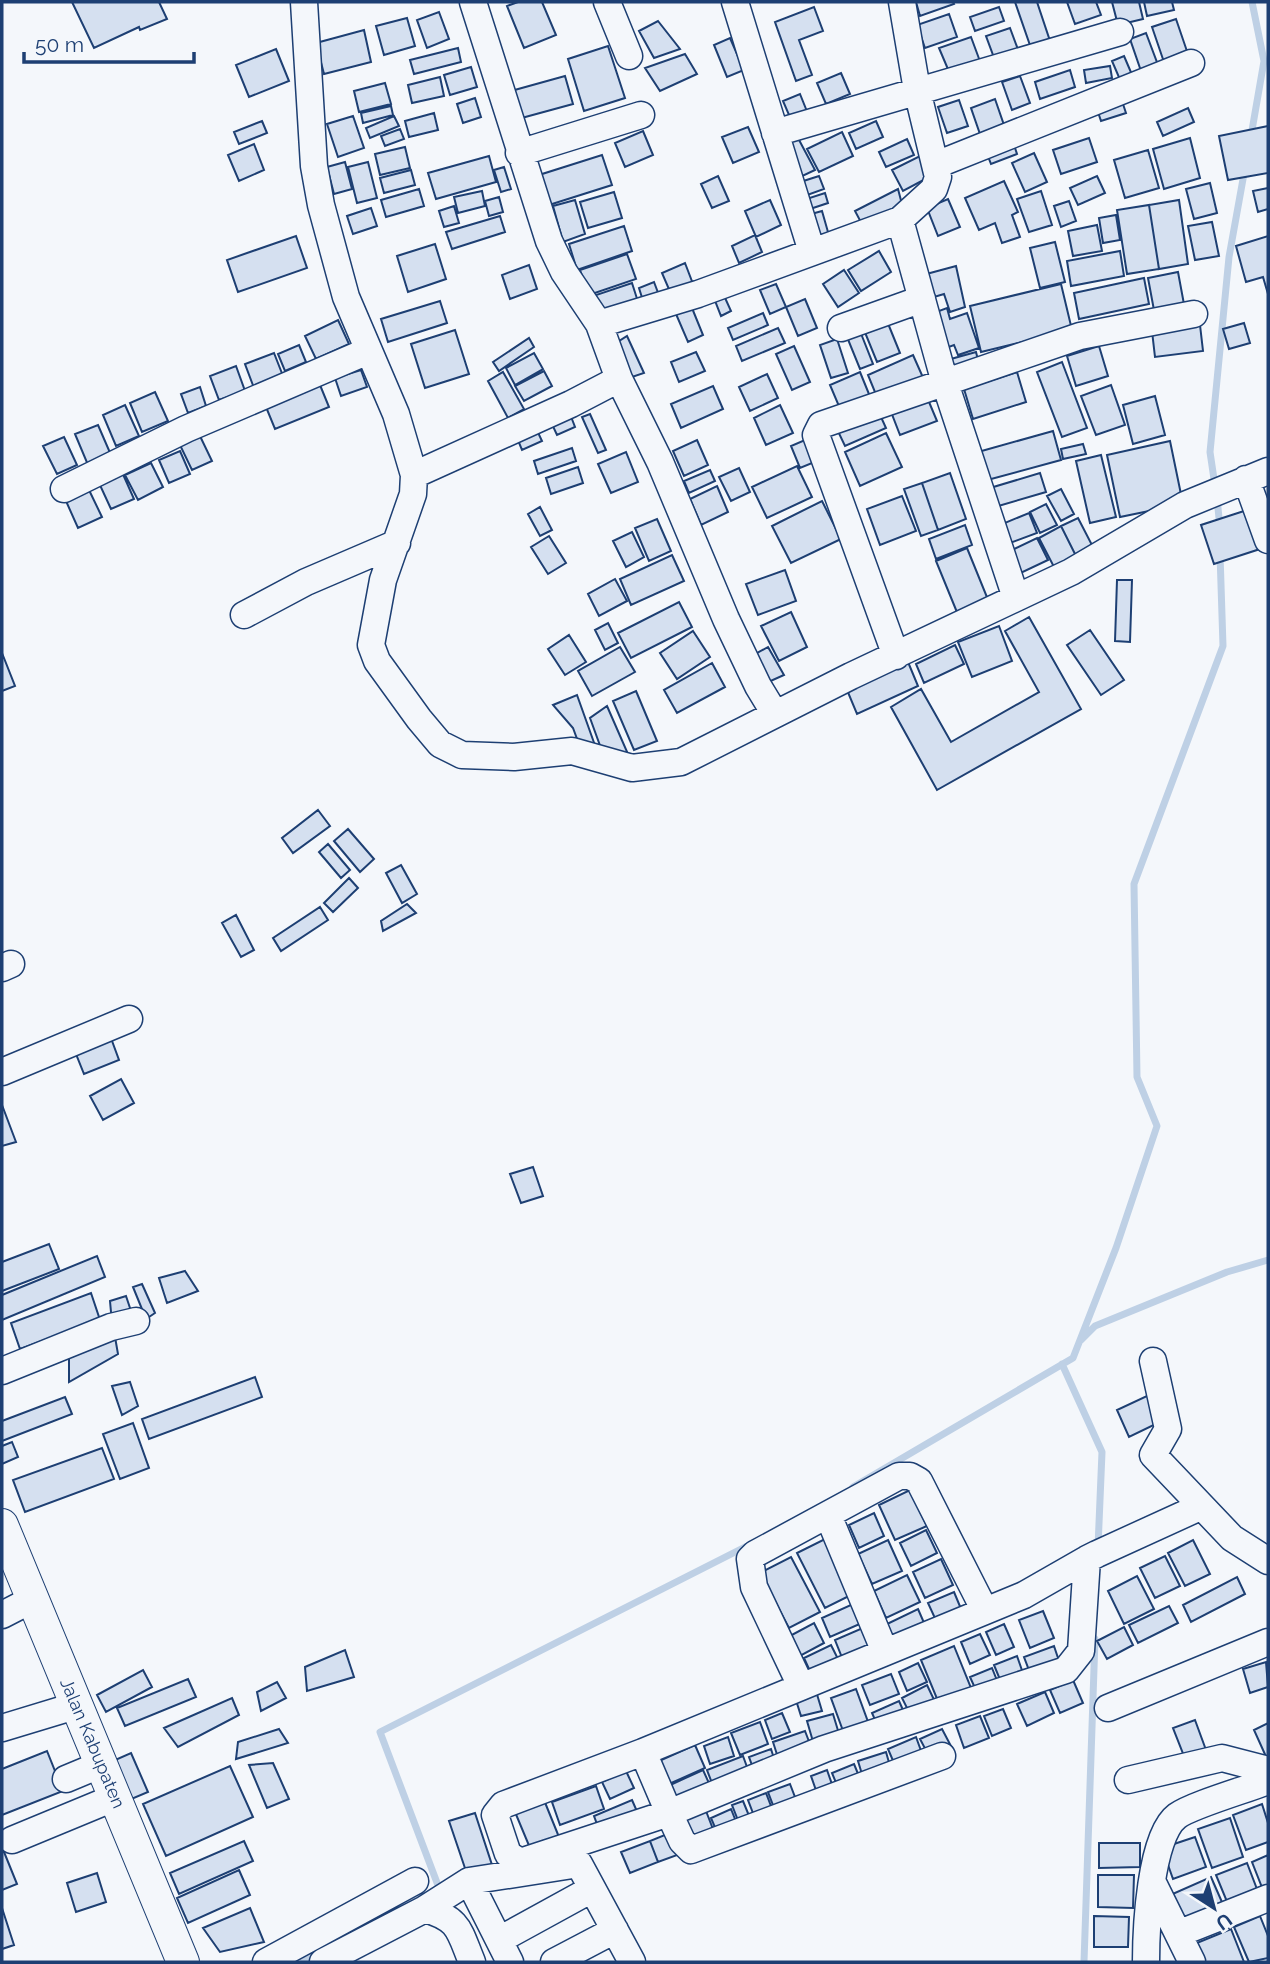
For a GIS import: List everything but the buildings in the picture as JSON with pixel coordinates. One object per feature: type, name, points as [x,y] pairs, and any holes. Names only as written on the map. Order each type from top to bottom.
[{"type":"main road","name":"Jalan Kabupaten","points":[[2,1525],[183,1962]]},
{"type":"street","points":[[304,2],[314,166],[321,205],[346,297],[396,414],[414,475],[413,494],[383,580],[372,645],[377,662],[440,744],[462,755],[514,757],[572,751],[632,768],[681,762],[1071,572],[1185,505],[1249,478],[1268,540]]},
{"type":"street","points":[[473,2],[549,242],[564,272],[600,324],[619,379],[660,462],[726,619],[758,686],[775,714]]},
{"type":"street","points":[[607,2],[629,56]]},
{"type":"street","points":[[735,2],[812,252]]},
{"type":"street","points":[[600,324],[698,294],[901,220],[934,189],[938,177],[936,165],[917,90],[902,2]]},
{"type":"street","points":[[775,133],[1120,32]]},
{"type":"street","points":[[936,165],[1191,63]]},
{"type":"street","points":[[519,153],[641,115]]},
{"type":"street","points":[[901,220],[945,383],[1016,598]]},
{"type":"street","points":[[841,328],[922,299]]},
{"type":"street","points":[[896,656],[816,435],[821,425],[1080,336],[1194,314]]},
{"type":"street","points":[[64,489],[186,429],[368,351]]},
{"type":"street","points":[[414,475],[571,404],[619,379]]},
{"type":"street","points":[[244,615],[306,582],[397,544]]},
{"type":"street","points":[[2,1072],[129,1019]]},
{"type":"street","points":[[2,1371],[111,1327],[136,1321]]},
{"type":"street","points":[[1153,1361],[1168,1429],[1153,1455],[1232,1538],[1268,1561]]},
{"type":"street","points":[[801,1685],[754,1587],[750,1559],[899,1476],[910,1476],[919,1481],[985,1611]]},
{"type":"street","points":[[1100,1553],[1081,1651],[1066,1670],[824,1749],[669,1813],[520,1862],[508,1854],[495,1815],[503,1805],[643,1752],[1024,1595],[1100,1553],[1200,1507]]},
{"type":"street","points":[[828,1515],[884,1652]]},
{"type":"street","points":[[2,1615],[33,1599]]},
{"type":"street","points":[[1108,1707],[1268,1642]]},
{"type":"street","points":[[2,1728],[78,1705]]},
{"type":"street","points":[[643,1752],[682,1841],[691,1850],[942,1756]]},
{"type":"street","points":[[1128,1780],[1222,1759],[1268,1770]]},
{"type":"street","points":[[66,1779],[102,1764]]},
{"type":"street","points":[[1146,1962],[1146,1929],[1159,1849],[1166,1830],[1177,1816],[1268,1781]]},
{"type":"street","points":[[12,1840],[116,1797]]},
{"type":"street","points":[[323,1962],[425,1909],[469,1881],[579,1864],[632,1962]]},
{"type":"street","points":[[266,1962],[415,1881]]},
{"type":"street","points":[[469,1881],[504,1951],[592,1889]]},
{"type":"street","points":[[1153,1883],[1192,1962]]},
{"type":"street","points":[[1180,1933],[1268,1898]]},
{"type":"street","points":[[425,1909],[446,1915],[457,1924],[472,1962]]},
{"type":"street","points":[[554,1962],[615,1930]]},
{"type":"waterway","points":[[1251,136],[1264,61],[1252,2]]},
{"type":"waterway","points":[[1215,486],[1210,452],[1229,257],[1245,168]]},
{"type":"waterway","points":[[1217,498],[1220,528]]},
{"type":"waterway","points":[[853,1487],[1073,1358],[1116,1248],[1157,1126],[1137,1077],[1134,884],[1223,646],[1220,554]]},
{"type":"waterway","points":[[1081,1340],[1095,1326],[1227,1272],[1268,1260]]},
{"type":"waterway","points":[[1062,1364],[1102,1452],[1098,1547]]},
{"type":"waterway","points":[[433,1891],[439,1888],[380,1732],[751,1544]]},
{"type":"waterway","points":[[1084,1962],[1095,1639]]},
{"type":"waterway","points":[[303,1962],[318,1954]]}]
